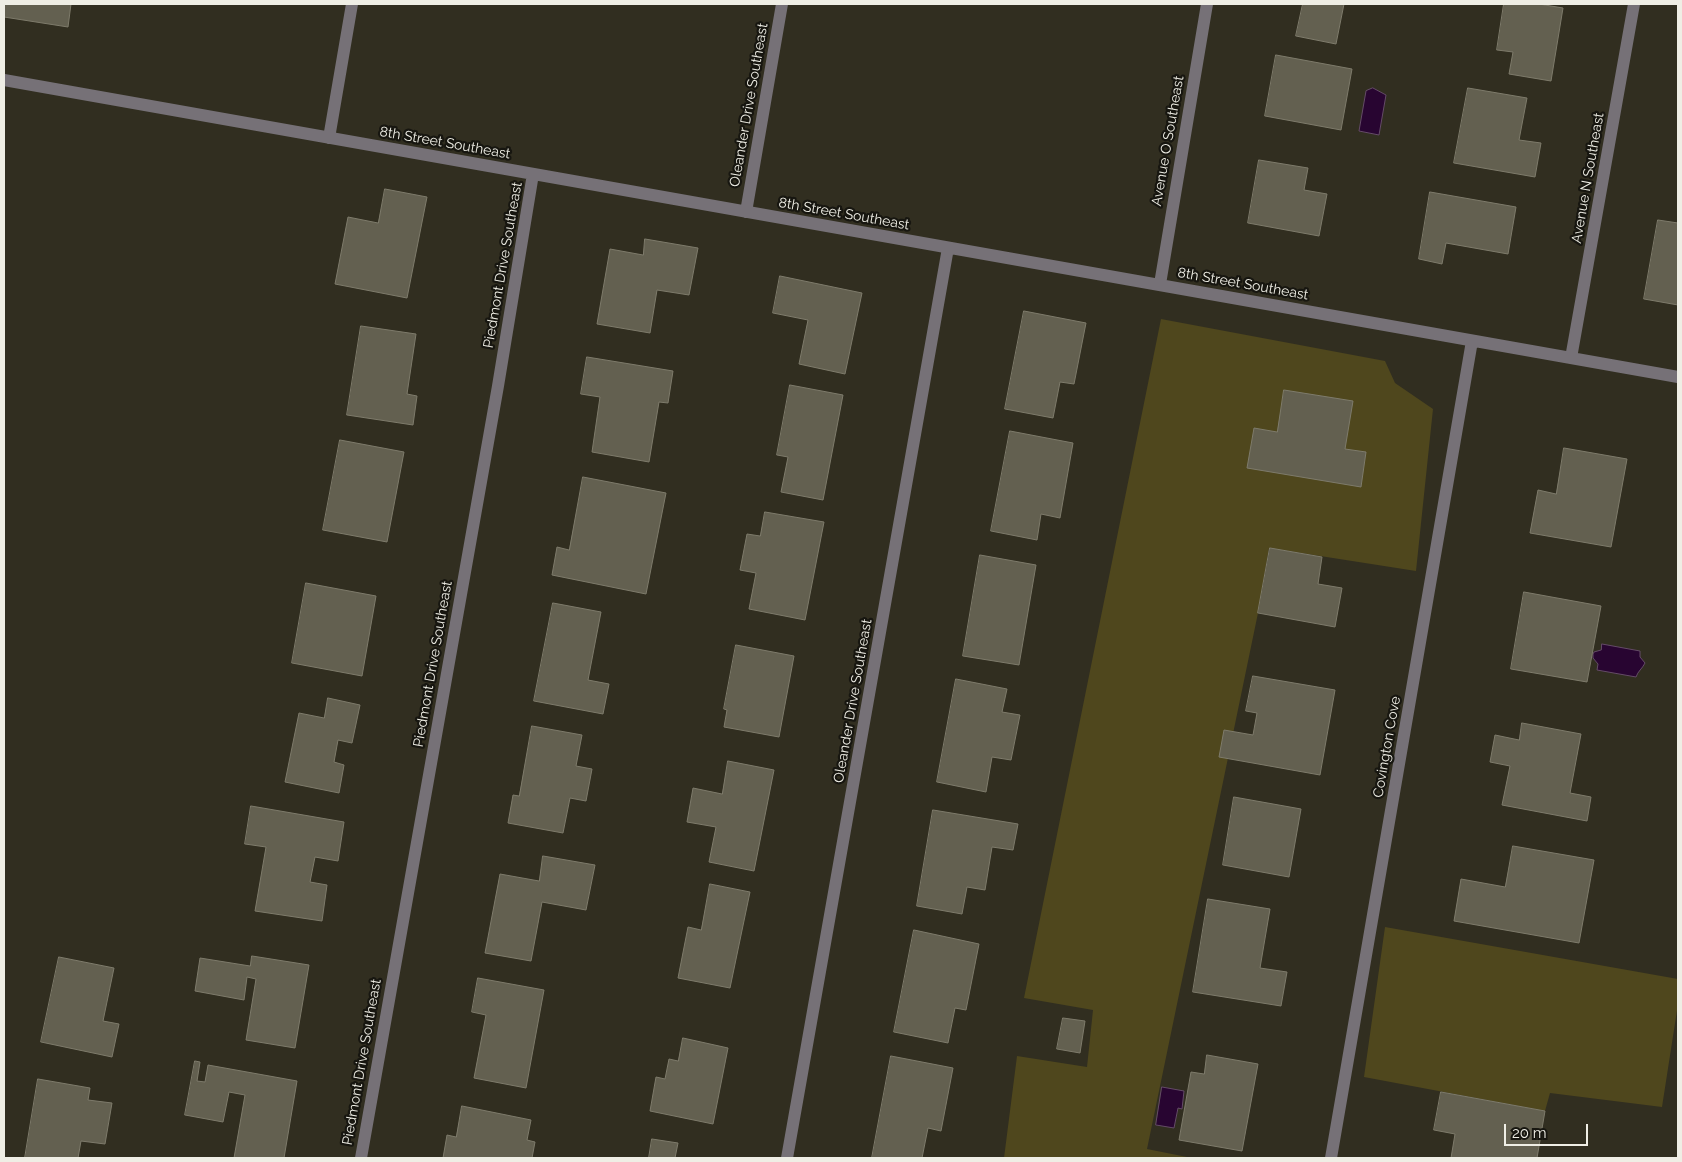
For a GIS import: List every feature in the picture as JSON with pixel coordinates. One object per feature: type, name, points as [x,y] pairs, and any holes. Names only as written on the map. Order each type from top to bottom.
[{"type":"street","points":[[329,138],[352,4]]},
{"type":"street","name":"Oleander Drive Southeast","points":[[746,212],[782,4]]},
{"type":"street","name":"Avenue O Southeast","points":[[1160,284],[1207,4]]},
{"type":"street","name":"Avenue N Southeast","points":[[1571,358],[1634,4]]},
{"type":"street","name":"8th Street Southeast","points":[[4,80],[1678,377]]},
{"type":"street","name":"Piedmont Drive Southeast","points":[[361,1158],[498,386],[533,174]]},
{"type":"street","name":"Oleander Drive Southeast","points":[[787,1158],[948,248]]},
{"type":"street","name":"Covington Cove","points":[[1331,1158],[1462,408],[1472,341]]},
{"type":"shaded area","points":[[1373,88],[1386,95],[1379,135],[1359,131],[1366,91]]},
{"type":"shaded area","points":[[1161,319],[1385,361],[1395,383],[1433,409],[1416,571],[1269,548],[1258,613],[1147,1149],[1192,1158],[1004,1158],[1017,1056],[1087,1067],[1093,1010],[1024,998]]},
{"type":"shaded area","points":[[1602,644],[1640,651],[1640,657],[1645,663],[1636,677],[1597,670],[1598,664],[1593,658],[1593,654],[1601,650]]},
{"type":"shaded area","points":[[1385,927],[1678,979],[1678,1004],[1662,1107],[1550,1093],[1545,1111],[1364,1077]]},
{"type":"shaded area","points":[[1162,1087],[1184,1091],[1182,1109],[1178,1108],[1174,1128],[1156,1125]]},
{"type":"building","points":[[4,4],[71,4],[68,27],[4,17]]},
{"type":"building","points":[[1303,4],[1344,4],[1336,44],[1296,36]]},
{"type":"building","points":[[1504,4],[1539,4],[1563,8],[1551,81],[1509,74],[1513,52],[1497,50]]},
{"type":"building","points":[[1276,55],[1352,69],[1341,130],[1265,116]]},
{"type":"building","points":[[1468,88],[1527,98],[1519,140],[1541,143],[1535,177],[1454,163]]},
{"type":"building","points":[[1259,160],[1308,168],[1304,190],[1327,194],[1319,236],[1248,223]]},
{"type":"building","points":[[385,189],[427,197],[407,298],[335,284],[348,217],[378,223]]},
{"type":"building","points":[[1430,192],[1516,207],[1508,254],[1446,243],[1442,264],[1419,259]]},
{"type":"building","points":[[1658,220],[1678,223],[1678,305],[1644,299]]},
{"type":"building","points":[[645,239],[698,248],[689,295],[657,290],[650,333],[597,324],[610,249],[643,255]]},
{"type":"building","points":[[780,276],[862,293],[845,374],[799,364],[808,320],[773,313]]},
{"type":"building","points":[[1024,311],[1086,323],[1074,384],[1060,382],[1053,418],[1005,409]]},
{"type":"building","points":[[361,326],[416,334],[407,394],[417,396],[413,425],[347,415]]},
{"type":"building","points":[[587,357],[673,371],[668,403],[659,402],[649,462],[592,452],[600,397],[581,394]]},
{"type":"building","points":[[790,385],[843,395],[823,500],[781,492],[788,457],[777,455]]},
{"type":"building","points":[[1284,390],[1353,401],[1345,449],[1366,452],[1361,487],[1247,468],[1254,428],[1277,432]]},
{"type":"building","points":[[1010,431],[1073,443],[1060,518],[1041,514],[1037,540],[991,531]]},
{"type":"building","points":[[340,440],[404,452],[387,542],[323,530]]},
{"type":"building","points":[[1564,448],[1627,459],[1611,547],[1530,533],[1538,490],[1556,494]]},
{"type":"building","points":[[583,477],[666,493],[646,594],[552,575],[557,547],[569,550]]},
{"type":"building","points":[[765,512],[824,522],[805,620],[749,609],[756,573],[740,570],[747,534],[760,536]]},
{"type":"building","points":[[1270,548],[1322,557],[1318,584],[1342,588],[1335,627],[1258,613]]},
{"type":"building","points":[[980,555],[1036,565],[1019,665],[963,656]]},
{"type":"building","points":[[306,583],[376,596],[362,676],[292,663]]},
{"type":"building","points":[[1524,592],[1601,606],[1587,682],[1511,669]]},
{"type":"building","points":[[553,603],[601,612],[588,680],[609,684],[603,714],[534,701]]},
{"type":"building","points":[[736,645],[794,656],[779,737],[724,727],[727,710],[724,709]]},
{"type":"building","points":[[1253,676],[1335,690],[1320,775],[1219,757],[1224,730],[1253,735],[1257,713],[1246,711]]},
{"type":"building","points":[[956,679],[1007,689],[1002,712],[1020,715],[1011,760],[992,757],[986,792],[937,782]]},
{"type":"building","points":[[328,698],[360,705],[352,743],[338,740],[334,762],[344,765],[339,793],[285,782],[299,713],[324,718]]},
{"type":"building","points":[[1522,723],[1581,734],[1570,793],[1591,797],[1587,821],[1502,805],[1510,766],[1490,762],[1495,735],[1519,740]]},
{"type":"building","points":[[532,726],[582,735],[576,766],[592,769],[586,801],[570,798],[563,833],[508,823],[513,795],[519,796]]},
{"type":"building","points":[[728,761],[774,770],[754,871],[709,862],[716,827],[687,822],[693,788],[722,794]]},
{"type":"building","points":[[1234,797],[1301,809],[1289,877],[1223,865]]},
{"type":"building","points":[[251,806],[344,822],[338,861],[315,857],[310,882],[327,885],[322,921],[255,911],[266,847],[245,844]]},
{"type":"building","points":[[933,810],[1018,824],[1013,850],[992,847],[985,890],[967,887],[962,914],[917,906]]},
{"type":"building","points":[[1513,846],[1594,860],[1579,943],[1454,921],[1461,879],[1505,887]]},
{"type":"building","points":[[543,856],[595,865],[586,910],[542,902],[531,961],[485,953],[500,874],[539,881]]},
{"type":"building","points":[[710,884],[750,892],[730,988],[678,978],[688,927],[701,930]]},
{"type":"building","points":[[1208,899],[1270,909],[1260,968],[1287,972],[1281,1006],[1193,992]]},
{"type":"building","points":[[914,930],[979,944],[966,1010],[955,1008],[948,1043],[894,1032]]},
{"type":"building","points":[[252,956],[309,965],[295,1048],[246,1040],[256,979],[247,977],[244,1000],[195,991],[200,958],[250,966]]},
{"type":"building","points":[[59,957],[114,968],[103,1021],[119,1024],[112,1057],[41,1042]]},
{"type":"building","points":[[478,978],[544,990],[526,1088],[474,1078],[486,1015],[472,1012]]},
{"type":"building","points":[[1063,1018],[1085,1021],[1080,1053],[1057,1049]]},
{"type":"building","points":[[683,1038],[728,1048],[713,1124],[650,1111],[656,1077],[665,1079],[669,1059],[678,1061]]},
{"type":"building","points":[[1207,1055],[1258,1064],[1242,1151],[1179,1140],[1191,1072],[1204,1074]]},
{"type":"building","points":[[891,1056],[953,1068],[941,1131],[928,1128],[922,1158],[872,1158]]},
{"type":"building","points":[[195,1061],[200,1062],[197,1081],[205,1082],[208,1065],[297,1081],[284,1158],[234,1158],[245,1095],[229,1092],[223,1122],[185,1115]]},
{"type":"building","points":[[38,1079],[90,1088],[88,1100],[112,1103],[105,1144],[81,1141],[78,1158],[25,1158]]},
{"type":"building","points":[[1441,1092],[1545,1111],[1537,1158],[1451,1158],[1455,1134],[1434,1130]]},
{"type":"building","points":[[462,1106],[531,1120],[527,1140],[535,1142],[532,1158],[443,1158],[447,1135],[456,1137]]},
{"type":"building","points":[[652,1139],[678,1143],[675,1158],[649,1158]]}]
